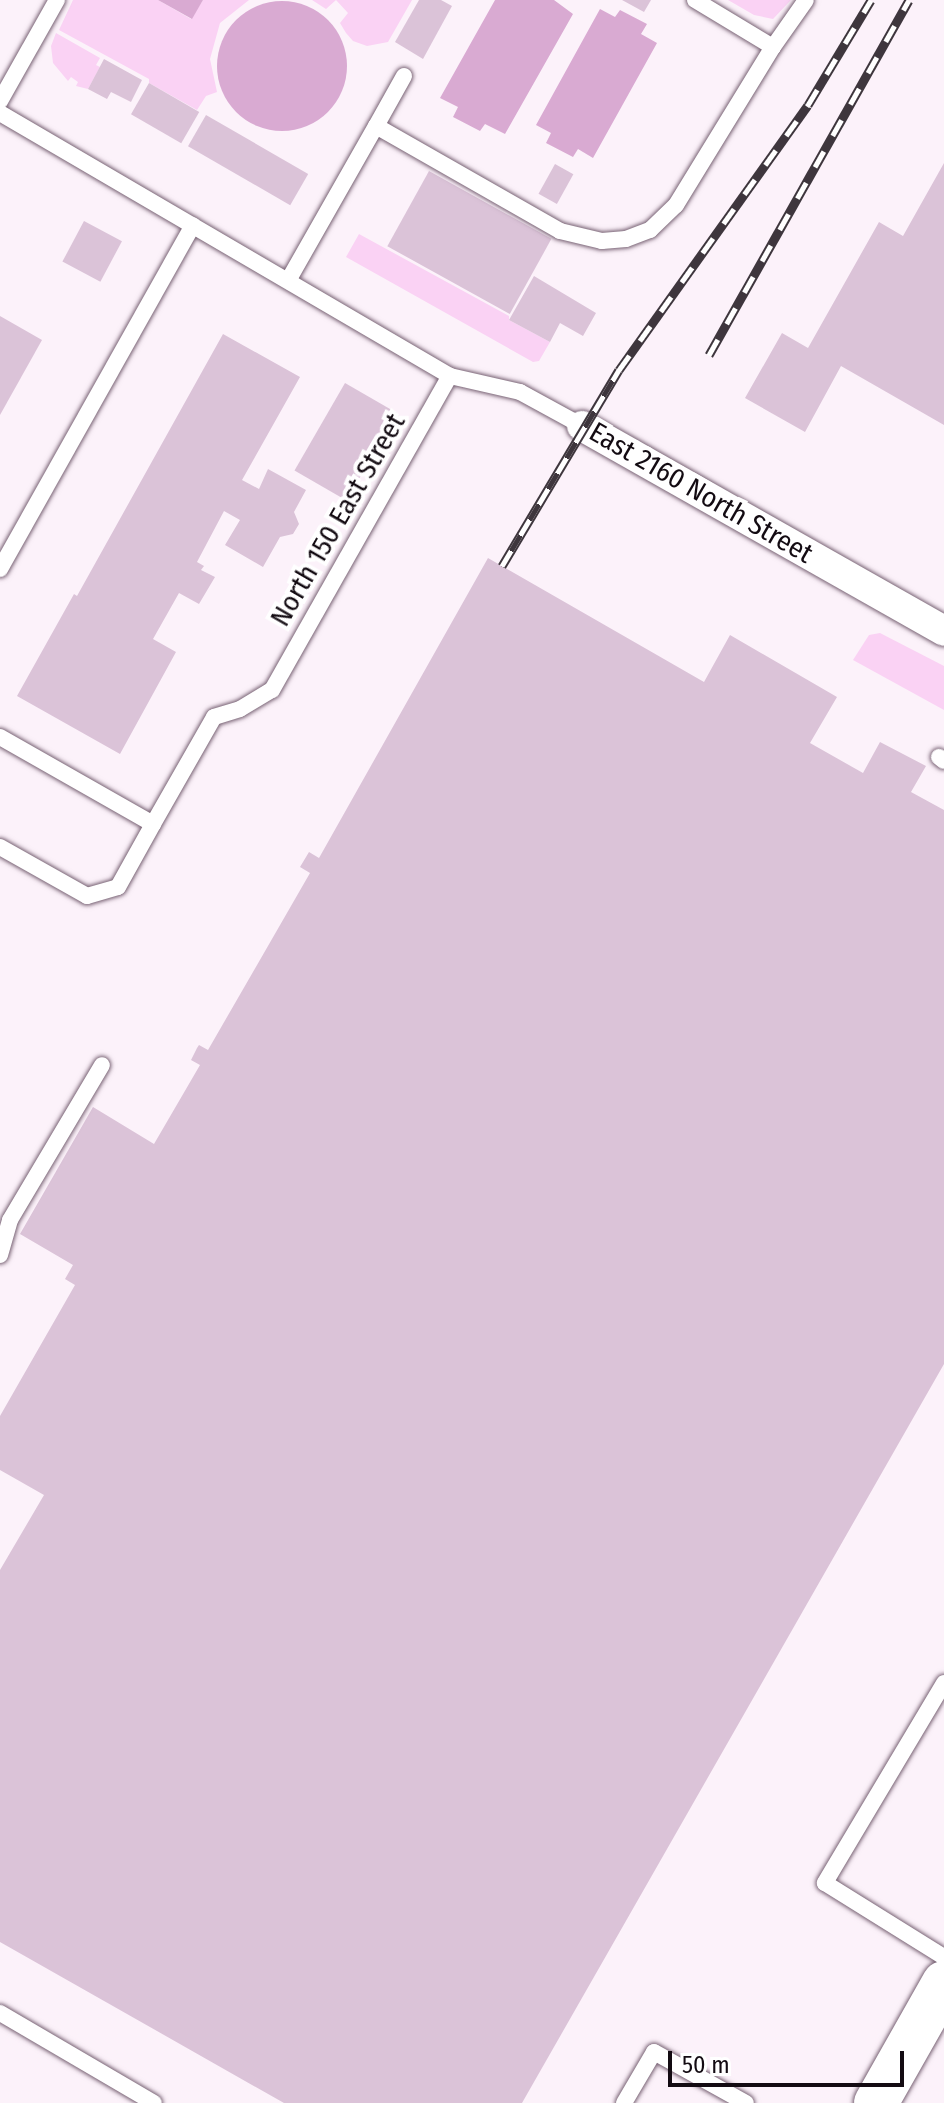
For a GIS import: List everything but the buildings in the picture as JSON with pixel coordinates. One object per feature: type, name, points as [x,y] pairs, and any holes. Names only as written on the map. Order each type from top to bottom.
[{"type":"main road","points":[[876,2103],[944,1983]]},
{"type":"street","name":"East 2160 North Street","points":[[582,426],[944,631]]},
{"type":"lane","points":[[0,101],[57,0]]},
{"type":"lane","points":[[695,0],[773,47]]},
{"type":"lane","points":[[376,126],[560,231],[602,241],[626,239],[650,230],[676,205],[773,47],[806,0]]},
{"type":"lane","points":[[289,279],[404,76]]},
{"type":"lane","name":"East 2160 North Street","points":[[0,113],[289,279],[450,376],[520,392],[582,426]]},
{"type":"lane","points":[[0,569],[193,225]]},
{"type":"lane","name":"North 150 East Street","points":[[153,824],[214,717],[240,709],[272,690],[450,376]]},
{"type":"lane","points":[[0,737],[153,824],[118,887],[87,896],[0,847]]},
{"type":"lane","points":[[0,1255],[10,1220],[102,1065]]},
{"type":"lane","points":[[944,1683],[825,1883],[944,1957]]},
{"type":"lane","points":[[0,2013],[154,2103]]},
{"type":"lane","points":[[624,2103],[654,2052],[717,2096],[746,2103]]},
{"type":"shaded area","points":[[73,0],[158,0],[191,19],[203,0],[249,0],[220,23],[210,59],[217,92],[206,96],[197,110],[149,83],[149,79],[59,30]]},
{"type":"shaded area","points":[[158,0],[203,0],[192,19]]},
{"type":"shaded area","points":[[312,0],[336,0],[326,9]]},
{"type":"shaded area","points":[[336,0],[412,0],[388,42],[367,46],[353,41],[346,33],[340,23],[348,13]]},
{"type":"shaded area","points":[[495,0],[554,0],[573,14],[505,134],[485,124],[480,131],[453,117],[458,107],[440,98]]},
{"type":"shaded area","points":[[728,0],[791,0],[773,19],[754,15]]},
{"type":"shaded area","points":[[282,1],[307,6],[328,20],[342,41],[347,66],[342,91],[328,112],[307,126],[282,131],[257,126],[236,112],[222,91],[217,66],[222,41],[236,20],[257,6]]},
{"type":"shaded area","points":[[600,9],[615,17],[620,10],[647,24],[641,34],[657,43],[593,158],[578,149],[573,157],[546,143],[551,133],[536,125]]},
{"type":"shaded area","points":[[56,33],[100,58],[96,65],[100,67],[88,89],[76,86],[78,82],[71,77],[68,81],[53,63],[51,46]]},
{"type":"shaded area","points":[[359,234],[509,316],[509,320],[550,342],[539,361],[533,362],[346,257]]},
{"type":"shaded area","points":[[880,633],[944,666],[944,710],[853,660],[869,635]]},
{"type":"railway","points":[[502,566],[619,370],[808,105],[871,0]]},
{"type":"railway","points":[[709,355],[909,0]]}]
